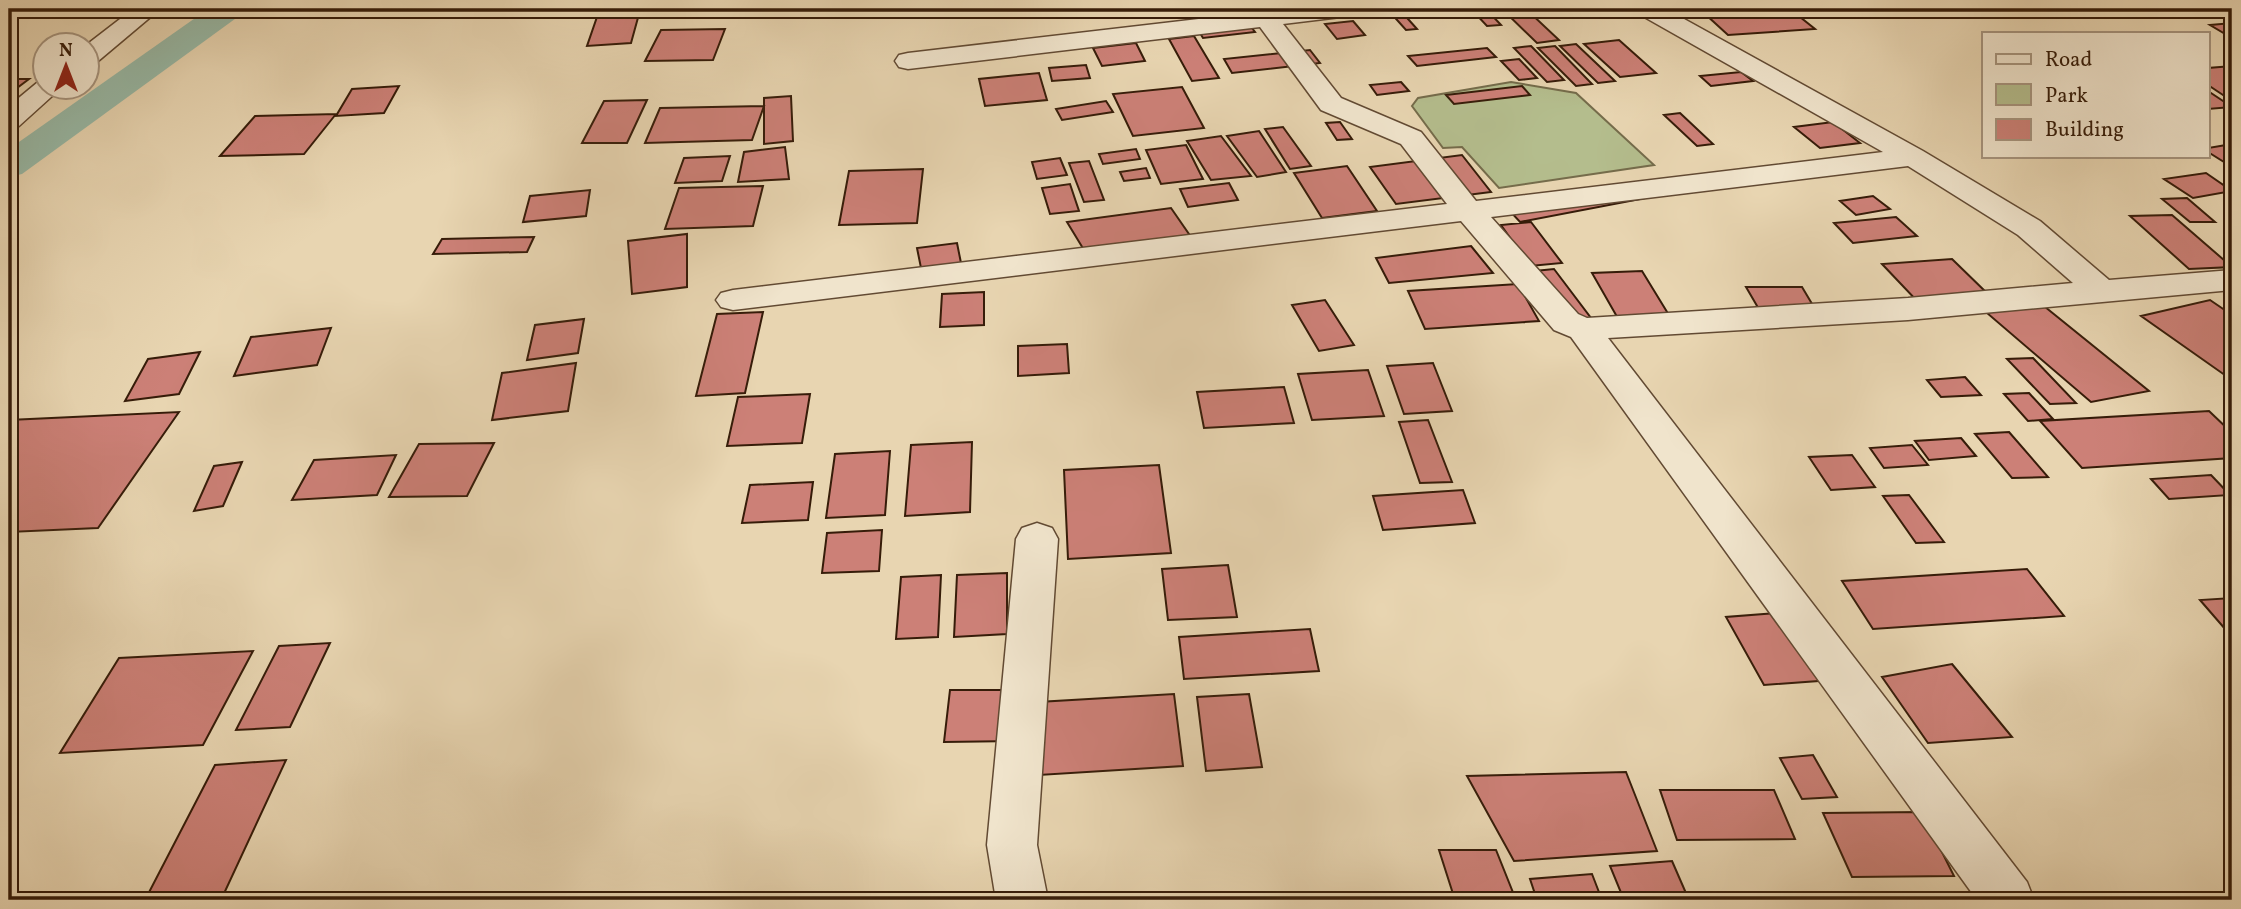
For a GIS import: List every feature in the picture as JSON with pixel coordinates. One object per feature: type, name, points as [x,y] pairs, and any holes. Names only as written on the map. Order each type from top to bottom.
[{"type":"street","points":[[102,45],[148,9]]},
{"type":"street","points":[[908,61],[1262,13],[1349,9]]},
{"type":"street","points":[[1648,9],[1913,157],[2029,228],[2101,291]]},
{"type":"street","points":[[1262,13],[1331,104],[1411,138],[1468,209],[1566,322],[1583,329],[1908,309],[2232,280]]},
{"type":"street","points":[[9,120],[32,101]]},
{"type":"street","points":[[733,300],[1913,157]]},
{"type":"street","points":[[1583,329],[2008,900]]},
{"type":"street","points":[[1022,900],[1012,845],[1037,539]]},
{"type":"green space","points":[[1511,82],[1576,93],[1654,165],[1499,188],[1462,147],[1443,148],[1412,106],[1418,98]]},
{"type":"building","points":[[22,9],[56,9],[44,18],[9,18]]},
{"type":"building","points":[[68,9],[85,9],[77,15],[59,15]]},
{"type":"building","points":[[93,9],[112,9],[103,16],[84,16]]},
{"type":"building","points":[[1471,9],[1486,9],[1501,25],[1487,26]]},
{"type":"building","points":[[1502,9],[1526,9],[1559,40],[1537,43]]},
{"type":"building","points":[[1590,9],[1620,9],[1626,14],[1599,17]]},
{"type":"building","points":[[1790,9],[1815,29],[1728,35],[1704,13]]},
{"type":"building","points":[[1400,10],[1417,29],[1406,30],[1389,11]]},
{"type":"building","points":[[639,14],[631,43],[587,46],[597,17]]},
{"type":"building","points":[[1353,21],[1365,35],[1337,39],[1325,24]]},
{"type":"building","points":[[1248,23],[1255,32],[1203,38],[1197,28]]},
{"type":"building","points":[[2232,23],[2232,38],[2210,25]]},
{"type":"building","points":[[725,29],[713,60],[645,61],[661,30]]},
{"type":"building","points":[[1194,36],[1219,78],[1192,81],[1169,39]]},
{"type":"building","points":[[1619,40],[1656,73],[1620,77],[1584,44]]},
{"type":"building","points":[[1136,43],[1145,61],[1102,66],[1093,48]]},
{"type":"building","points":[[1576,44],[1615,81],[1598,83],[1560,46]]},
{"type":"building","points":[[1531,46],[1564,80],[1547,82],[1514,48]]},
{"type":"building","points":[[1555,46],[1592,84],[1576,86],[1538,48]]},
{"type":"building","points":[[1487,48],[1496,57],[1417,66],[1408,56]]},
{"type":"building","points":[[1310,50],[1320,63],[1232,73],[1224,59]]},
{"type":"building","points":[[1519,59],[1537,78],[1519,80],[1501,61]]},
{"type":"building","points":[[1086,65],[1090,78],[1052,81],[1049,68]]},
{"type":"building","points":[[2232,66],[2232,101],[2210,86],[2210,68]]},
{"type":"building","points":[[1741,72],[1753,81],[1711,86],[1700,76]]},
{"type":"building","points":[[1039,73],[1047,100],[985,106],[979,79]]},
{"type":"building","points":[[9,79],[29,79],[9,94]]},
{"type":"building","points":[[1401,82],[1409,91],[1377,95],[1370,85]]},
{"type":"building","points":[[399,86],[384,113],[336,116],[352,89]]},
{"type":"building","points":[[1522,86],[1530,95],[1454,104],[1446,95]]},
{"type":"building","points":[[1182,87],[1204,128],[1133,136],[1113,94]]},
{"type":"building","points":[[2210,92],[2232,107],[2210,109]]},
{"type":"building","points":[[791,96],[793,141],[764,144],[764,98]]},
{"type":"building","points":[[647,100],[627,143],[582,143],[604,101]]},
{"type":"building","points":[[1106,101],[1113,112],[1062,120],[1056,109]]},
{"type":"building","points":[[764,106],[752,140],[645,143],[660,108]]},
{"type":"building","points":[[1680,113],[1713,144],[1697,146],[1664,115]]},
{"type":"building","points":[[336,114],[304,154],[220,156],[255,116]]},
{"type":"building","points":[[1340,122],[1352,139],[1337,140],[1326,123]]},
{"type":"building","points":[[1833,122],[1860,143],[1820,148],[1794,127]]},
{"type":"building","points":[[1283,127],[1311,166],[1290,169],[1265,129]]},
{"type":"building","points":[[1259,131],[1286,172],[1257,177],[1227,136]]},
{"type":"building","points":[[1221,136],[1251,176],[1211,180],[1187,141]]},
{"type":"building","points":[[2232,144],[2232,167],[2210,153],[2210,148]]},
{"type":"building","points":[[1186,145],[1203,179],[1161,184],[1146,150]]},
{"type":"building","points":[[785,147],[789,179],[738,182],[744,152]]},
{"type":"building","points":[[1136,149],[1140,159],[1103,164],[1099,154]]},
{"type":"building","points":[[1462,155],[1491,192],[1396,204],[1370,167]]},
{"type":"building","points":[[730,156],[722,181],[675,183],[684,158]]},
{"type":"building","points":[[1060,158],[1067,175],[1037,179],[1032,162]]},
{"type":"building","points":[[1089,161],[1104,200],[1084,202],[1069,163]]},
{"type":"building","points":[[1347,166],[1377,211],[1322,218],[1294,173]]},
{"type":"building","points":[[1146,168],[1150,178],[1124,181],[1120,172]]},
{"type":"building","points":[[923,169],[917,223],[839,225],[849,171]]},
{"type":"building","points":[[2206,173],[2232,191],[2193,198],[2164,179]]},
{"type":"building","points":[[1229,183],[1238,200],[1188,207],[1180,189]]},
{"type":"building","points":[[1070,184],[1079,211],[1050,214],[1042,188]]},
{"type":"building","points":[[763,186],[753,226],[665,229],[679,188]]},
{"type":"building","points":[[1703,187],[1520,222],[1509,210]]},
{"type":"building","points":[[590,190],[586,216],[523,222],[530,196]]},
{"type":"building","points":[[1873,196],[1890,209],[1856,215],[1840,201]]},
{"type":"building","points":[[2187,198],[2215,222],[2190,222],[2162,199]]},
{"type":"building","points":[[1171,208],[1191,237],[1084,250],[1067,222]]},
{"type":"building","points":[[2172,215],[2232,267],[2189,269],[2130,216]]},
{"type":"building","points":[[1896,217],[1917,236],[1853,243],[1834,223]]},
{"type":"building","points":[[1531,222],[1562,263],[1530,266],[1501,225]]},
{"type":"building","points":[[687,234],[687,287],[632,294],[628,241]]},
{"type":"building","points":[[534,237],[527,252],[433,254],[442,239]]},
{"type":"building","points":[[957,243],[961,263],[921,268],[917,248]]},
{"type":"building","points":[[1471,246],[1493,273],[1389,283],[1376,258]]},
{"type":"building","points":[[1952,259],[1990,296],[1918,302],[1882,264]]},
{"type":"building","points":[[1554,269],[1594,322],[1564,325],[1525,272]]},
{"type":"building","points":[[1642,271],[1672,320],[1620,322],[1592,273]]},
{"type":"building","points":[[1518,284],[1539,321],[1425,329],[1408,291]]},
{"type":"building","points":[[1746,287],[1802,287],[1824,324],[1767,323]]},
{"type":"building","points":[[984,292],[984,325],[940,327],[942,294]]},
{"type":"building","points":[[2034,298],[2149,391],[2091,402],[1980,307]]},
{"type":"building","points":[[1325,300],[1354,345],[1319,351],[1292,305]]},
{"type":"building","points":[[2210,300],[2232,315],[2232,377],[2229,378],[2141,316]]},
{"type":"building","points":[[763,312],[745,393],[696,396],[717,314]]},
{"type":"building","points":[[584,319],[578,353],[527,360],[535,325]]},
{"type":"building","points":[[331,328],[317,365],[234,376],[251,337]]},
{"type":"building","points":[[1067,344],[1069,373],[1018,376],[1018,346]]},
{"type":"building","points":[[200,352],[179,394],[125,401],[148,359]]},
{"type":"building","points":[[2033,358],[2076,403],[2050,404],[2007,359]]},
{"type":"building","points":[[576,363],[568,411],[492,420],[502,373]]},
{"type":"building","points":[[1433,363],[1452,411],[1404,414],[1387,366]]},
{"type":"building","points":[[1368,370],[1384,416],[1312,420],[1298,374]]},
{"type":"building","points":[[1965,377],[1981,395],[1941,397],[1927,380]]},
{"type":"building","points":[[1284,387],[1294,423],[1204,428],[1197,392]]},
{"type":"building","points":[[2029,393],[2053,419],[2028,421],[2004,394]]},
{"type":"building","points":[[810,394],[802,443],[727,446],[738,397]]},
{"type":"building","points":[[2209,411],[2232,433],[2232,458],[2082,468],[2040,421]]},
{"type":"building","points":[[179,412],[98,528],[9,532],[9,420]]},
{"type":"building","points":[[1428,420],[1452,482],[1420,483],[1399,422]]},
{"type":"building","points":[[2009,432],[2048,477],[2012,478],[1975,434]]},
{"type":"building","points":[[1961,438],[1976,456],[1929,460],[1915,441]]},
{"type":"building","points":[[972,442],[970,512],[905,516],[911,445]]},
{"type":"building","points":[[494,443],[467,496],[389,497],[419,444]]},
{"type":"building","points":[[1912,445],[1928,465],[1884,468],[1870,448]]},
{"type":"building","points":[[890,451],[885,515],[826,518],[835,454]]},
{"type":"building","points":[[396,455],[377,495],[292,500],[314,460]]},
{"type":"building","points":[[1852,455],[1875,487],[1831,490],[1809,457]]},
{"type":"building","points":[[242,462],[223,506],[194,511],[214,466]]},
{"type":"building","points":[[1159,465],[1171,553],[1068,559],[1064,470]]},
{"type":"building","points":[[2211,475],[2230,495],[2169,499],[2151,479]]},
{"type":"building","points":[[813,482],[808,520],[742,523],[750,485]]},
{"type":"building","points":[[1463,490],[1475,523],[1383,530],[1373,496]]},
{"type":"building","points":[[1909,495],[1944,542],[1916,543],[1883,496]]},
{"type":"building","points":[[882,530],[879,571],[822,573],[827,533]]},
{"type":"building","points":[[1228,565],[1237,617],[1168,620],[1162,569]]},
{"type":"building","points":[[2027,569],[2064,616],[1873,629],[1842,581]]},
{"type":"building","points":[[1007,573],[1007,634],[954,637],[957,575]]},
{"type":"building","points":[[941,575],[938,637],[896,639],[901,577]]},
{"type":"building","points":[[2232,598],[2232,637],[2200,600]]},
{"type":"building","points":[[1817,610],[1859,678],[1764,685],[1726,617]]},
{"type":"building","points":[[1310,629],[1319,671],[1184,679],[1179,637]]},
{"type":"building","points":[[330,643],[290,727],[236,730],[279,646]]},
{"type":"building","points":[[253,651],[203,745],[60,753],[119,658]]},
{"type":"building","points":[[1952,664],[2012,737],[1928,743],[1882,677]]},
{"type":"building","points":[[950,690],[1019,690],[1016,741],[944,742]]},
{"type":"building","points":[[1174,694],[1183,766],[1039,775],[1038,702]]},
{"type":"building","points":[[1249,694],[1262,767],[1206,771],[1197,697]]},
{"type":"building","points":[[1813,755],[1837,797],[1802,799],[1780,758]]},
{"type":"building","points":[[286,760],[221,900],[145,900],[215,765]]},
{"type":"building","points":[[1626,772],[1657,851],[1514,861],[1467,776]]},
{"type":"building","points":[[1660,790],[1774,790],[1795,839],[1677,840]]},
{"type":"building","points":[[1922,812],[1954,876],[1852,877],[1823,813]]},
{"type":"building","points":[[1439,850],[1496,850],[1516,900],[1455,900]]},
{"type":"building","points":[[1672,861],[1689,900],[1624,900],[1610,866]]},
{"type":"building","points":[[1592,874],[1602,900],[1537,900],[1530,879]]},
{"type":"waterway","points":[[9,166],[228,9]]}]
